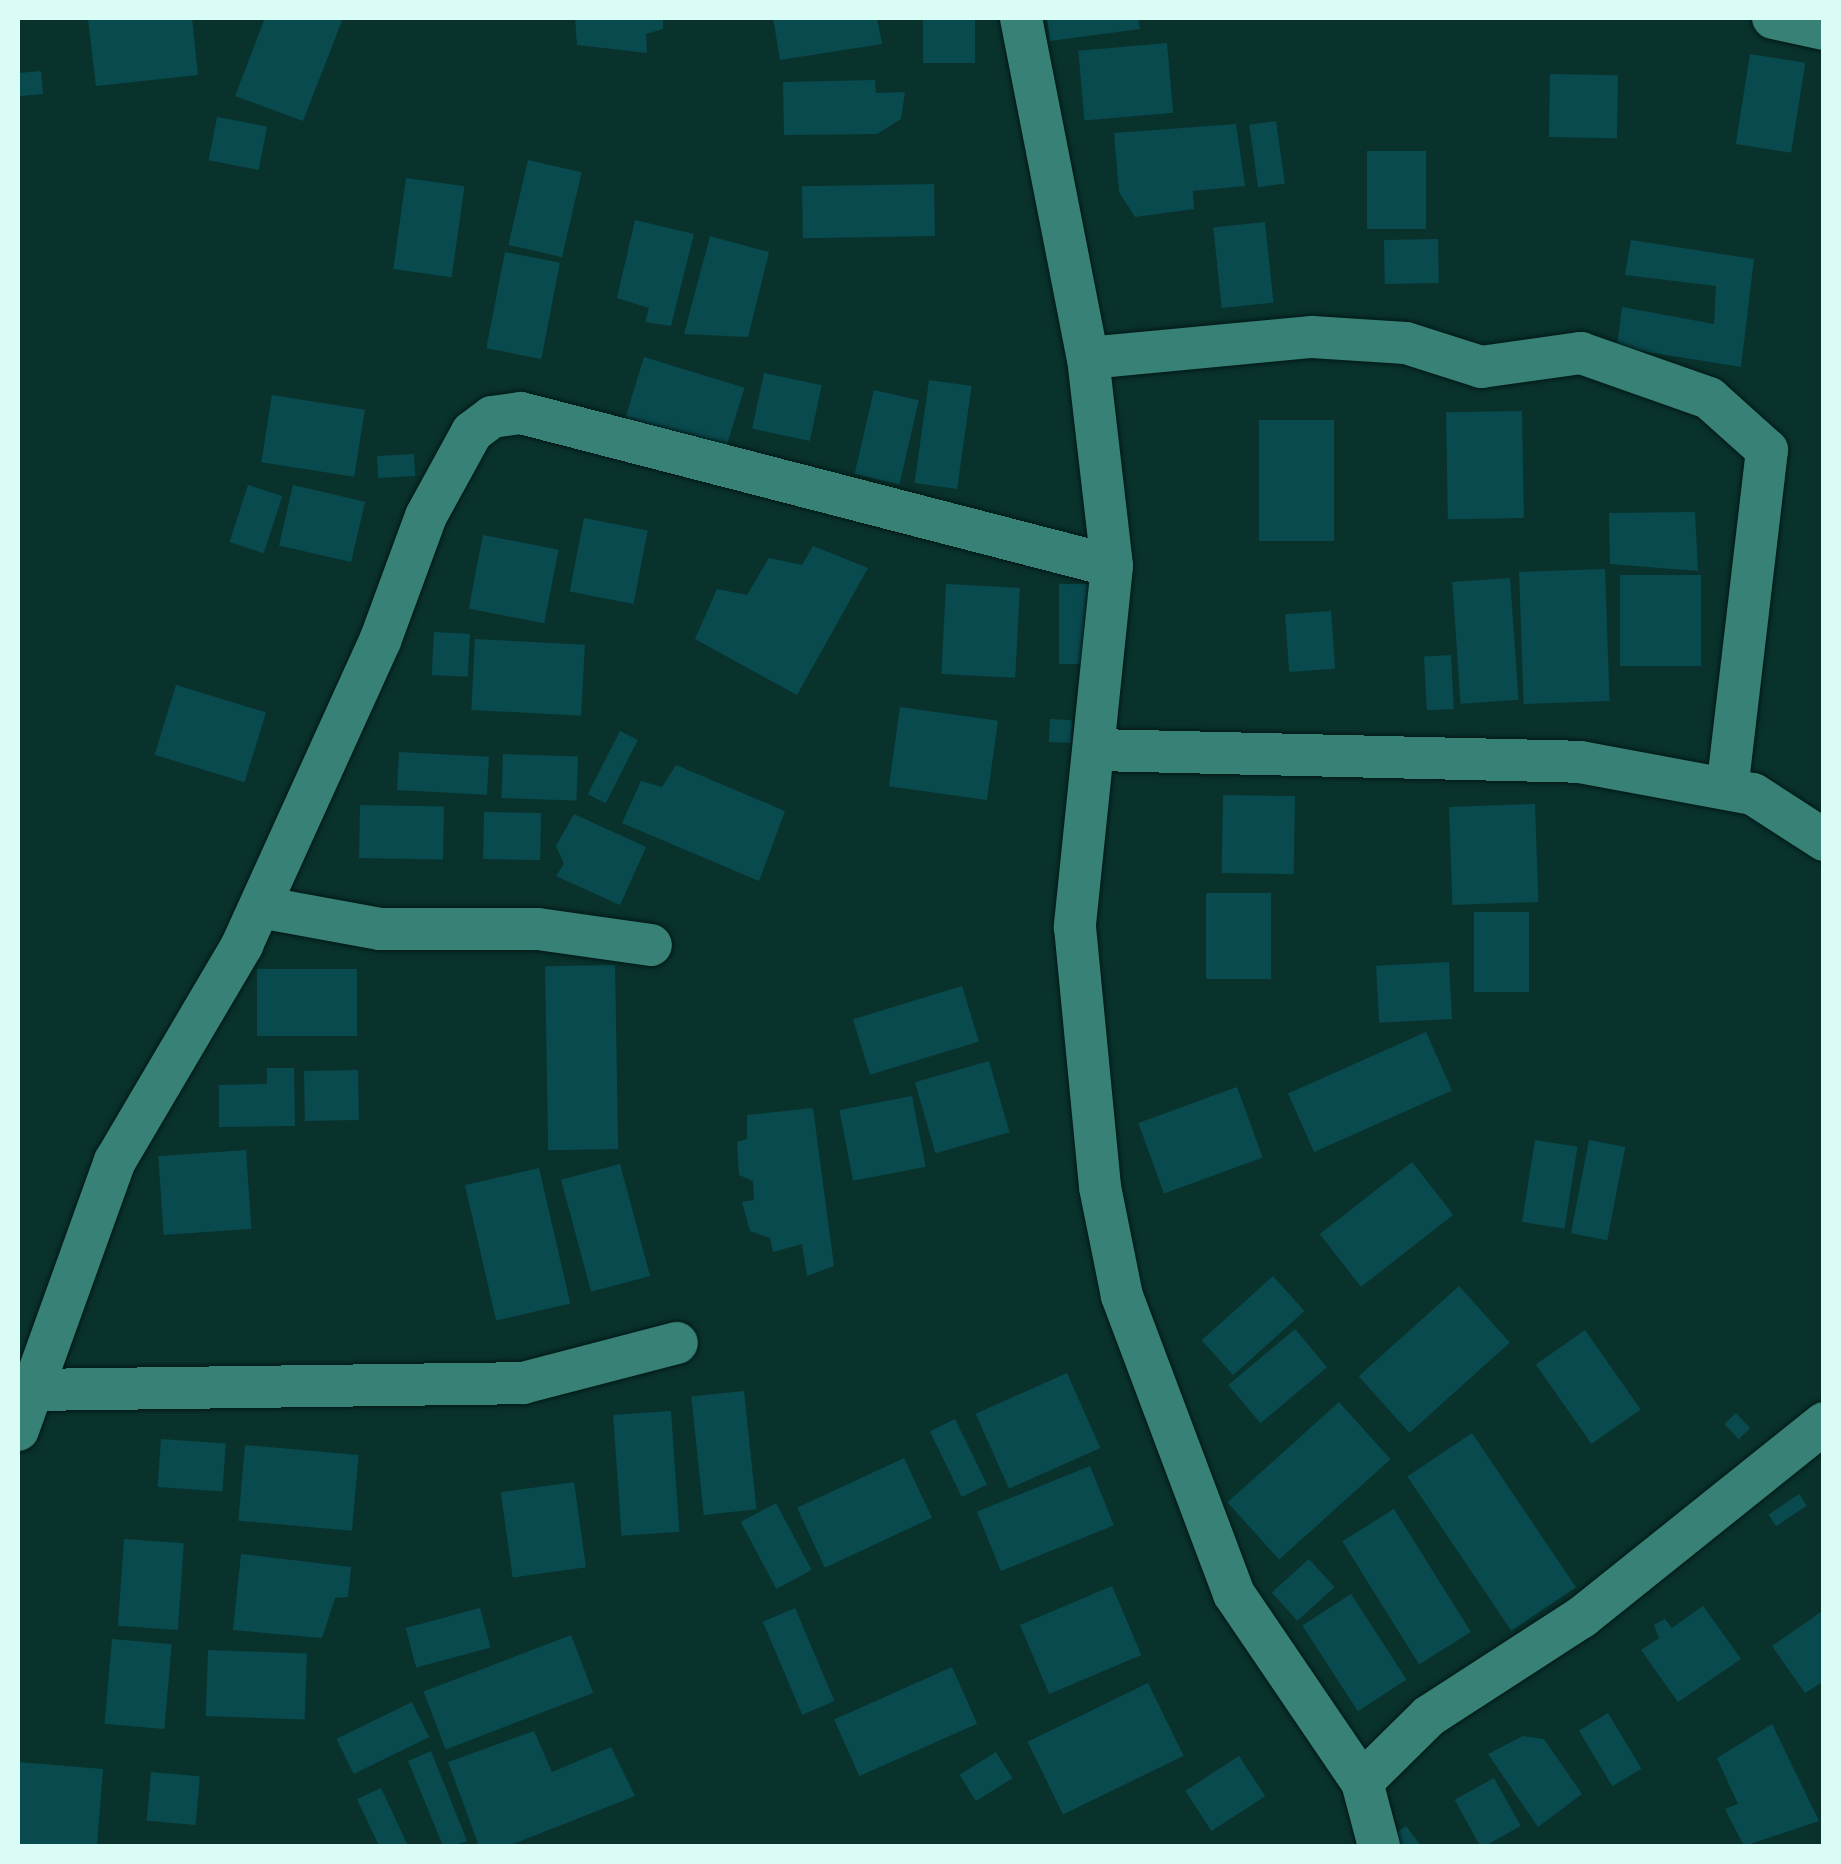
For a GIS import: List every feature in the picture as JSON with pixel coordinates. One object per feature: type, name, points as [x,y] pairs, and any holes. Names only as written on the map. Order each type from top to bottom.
[{"type":"street","points":[[1021,18],[1088,358],[1112,566],[1097,750],[1075,928],[1100,1188],[1122,1296],[1234,1594],[1362,1782],[1379,1846]]},
{"type":"street","points":[[1773,18],[1824,29]]},
{"type":"street","points":[[1088,358],[1312,336],[1406,343],[1481,366],[1581,353],[1710,398],[1767,450],[1726,788]]},
{"type":"street","points":[[18,1430],[115,1160],[260,907],[426,516],[472,432],[492,417],[521,413],[1112,566]]},
{"type":"street","points":[[1097,750],[1580,762],[1754,794],[1824,840]]},
{"type":"street","points":[[260,907],[380,929],[538,929],[650,945]]},
{"type":"street","points":[[31,1390],[523,1383],[677,1343]]},
{"type":"street","points":[[1362,1782],[1429,1716],[1582,1617],[1824,1423]]},
{"type":"building","points":[[192,18],[198,75],[96,86],[88,19]]},
{"type":"building","points":[[265,18],[343,18],[303,121],[235,96]]},
{"type":"building","points":[[575,18],[663,18],[663,29],[646,34],[647,53],[577,45]]},
{"type":"building","points":[[773,18],[877,18],[882,44],[780,60]]},
{"type":"building","points":[[923,18],[975,18],[975,63],[923,63]]},
{"type":"building","points":[[1047,18],[1138,18],[1140,29],[1050,41]]},
{"type":"building","points":[[1167,43],[1173,113],[1084,120],[1078,51]]},
{"type":"building","points":[[1750,54],[1805,63],[1791,153],[1736,144]]},
{"type":"building","points":[[41,71],[43,94],[20,96],[18,73]]},
{"type":"building","points":[[1550,74],[1618,75],[1617,138],[1549,137]]},
{"type":"building","points":[[875,80],[876,93],[905,92],[901,119],[877,134],[784,135],[783,82]]},
{"type":"building","points":[[217,117],[267,127],[259,170],[209,160]]},
{"type":"building","points":[[1276,121],[1285,183],[1258,187],[1249,125]]},
{"type":"building","points":[[1236,124],[1245,186],[1193,191],[1194,209],[1135,217],[1119,192],[1114,133]]},
{"type":"building","points":[[1367,151],[1426,151],[1426,229],[1367,229]]},
{"type":"building","points":[[528,160],[582,172],[562,257],[508,245]]},
{"type":"building","points":[[406,178],[464,186],[452,277],[393,269]]},
{"type":"building","points":[[934,184],[935,236],[803,238],[802,186]]},
{"type":"building","points":[[635,220],[694,234],[671,326],[645,322],[649,308],[617,298]]},
{"type":"building","points":[[1265,222],[1273,303],[1222,308],[1213,227]]},
{"type":"building","points":[[710,236],[769,252],[748,337],[684,334]]},
{"type":"building","points":[[1438,239],[1439,283],[1385,284],[1384,240]]},
{"type":"building","points":[[1631,240],[1754,259],[1741,367],[1617,347],[1622,307],[1714,324],[1716,286],[1625,275]]},
{"type":"building","points":[[505,252],[560,263],[541,359],[486,348]]},
{"type":"building","points":[[644,357],[744,388],[726,449],[625,418]]},
{"type":"building","points":[[764,373],[822,385],[810,441],[752,429]]},
{"type":"building","points":[[929,380],[972,386],[957,489],[915,483]]},
{"type":"building","points":[[874,390],[919,400],[899,484],[855,474]]},
{"type":"building","points":[[272,395],[365,410],[354,477],[261,462]]},
{"type":"building","points":[[1522,411],[1524,518],[1448,519],[1446,412]]},
{"type":"building","points":[[1259,420],[1334,420],[1334,541],[1259,541]]},
{"type":"building","points":[[414,454],[415,476],[378,478],[377,456]]},
{"type":"building","points":[[248,485],[282,496],[264,553],[229,542]]},
{"type":"building","points":[[293,485],[365,502],[351,562],[279,545]]},
{"type":"building","points":[[1695,512],[1698,571],[1610,564],[1609,513]]},
{"type":"building","points":[[584,518],[648,530],[633,604],[570,592]]},
{"type":"building","points":[[483,535],[559,550],[544,623],[469,609]]},
{"type":"building","points":[[813,546],[868,568],[797,695],[695,639],[717,589],[747,595],[769,558],[802,565]]},
{"type":"building","points":[[1605,569],[1610,701],[1524,704],[1519,572]]},
{"type":"building","points":[[1620,575],[1701,575],[1701,666],[1620,666]]},
{"type":"building","points":[[1510,578],[1519,700],[1461,704],[1452,582]]},
{"type":"building","points":[[946,584],[1020,588],[1015,678],[941,674]]},
{"type":"building","points":[[1059,584],[1090,584],[1090,664],[1059,664]]},
{"type":"building","points":[[1331,611],[1335,669],[1289,672],[1285,614]]},
{"type":"building","points":[[434,632],[470,634],[468,677],[432,675]]},
{"type":"building","points":[[475,639],[585,645],[581,716],[471,710]]},
{"type":"building","points":[[1451,655],[1454,709],[1427,710],[1424,656]]},
{"type":"building","points":[[176,685],[266,712],[245,782],[155,755]]},
{"type":"building","points":[[900,707],[998,721],[987,800],[889,786]]},
{"type":"building","points":[[1050,719],[1072,720],[1071,743],[1049,742]]},
{"type":"building","points":[[620,731],[638,740],[606,803],[588,794]]},
{"type":"building","points":[[399,752],[489,757],[487,795],[397,790]]},
{"type":"building","points":[[503,754],[578,757],[576,801],[501,798]]},
{"type":"building","points":[[676,765],[785,811],[759,881],[622,823],[641,781],[662,787]]},
{"type":"building","points":[[1223,795],[1295,796],[1294,874],[1222,873]]},
{"type":"building","points":[[1535,804],[1538,902],[1452,905],[1449,807]]},
{"type":"building","points":[[360,805],[444,806],[443,859],[359,858]]},
{"type":"building","points":[[484,812],[541,813],[540,860],[483,859]]},
{"type":"building","points":[[574,814],[646,847],[620,905],[556,876],[564,864],[556,846]]},
{"type":"building","points":[[1206,893],[1271,893],[1271,979],[1206,979]]},
{"type":"building","points":[[1474,912],[1529,912],[1529,992],[1474,992]]},
{"type":"building","points":[[1449,962],[1452,1019],[1379,1023],[1376,966]]},
{"type":"building","points":[[615,965],[618,1149],[548,1150],[545,966]]},
{"type":"building","points":[[257,969],[357,969],[357,1036],[257,1036]]},
{"type":"building","points":[[962,986],[979,1041],[870,1075],[853,1019]]},
{"type":"building","points":[[1426,1032],[1452,1090],[1314,1152],[1288,1093]]},
{"type":"building","points":[[989,1061],[1009,1132],[935,1153],[915,1082]]},
{"type":"building","points":[[267,1068],[294,1068],[295,1126],[219,1127],[219,1085],[267,1084]]},
{"type":"building","points":[[358,1070],[359,1120],[305,1121],[304,1071]]},
{"type":"building","points":[[1237,1087],[1263,1157],[1164,1193],[1138,1123]]},
{"type":"building","points":[[912,1096],[926,1167],[853,1181],[839,1110]]},
{"type":"building","points":[[813,1108],[834,1266],[807,1276],[802,1244],[773,1252],[770,1238],[750,1231],[742,1202],[754,1200],[753,1181],[739,1175],[737,1142],[747,1139],[747,1115]]},
{"type":"building","points":[[1535,1140],[1577,1147],[1564,1229],[1522,1222]]},
{"type":"building","points":[[1589,1140],[1625,1147],[1607,1240],[1571,1233]]},
{"type":"building","points":[[246,1150],[252,1229],[164,1235],[158,1156]]},
{"type":"building","points":[[1412,1162],[1453,1215],[1361,1287],[1320,1234]]},
{"type":"building","points":[[620,1164],[650,1276],[591,1292],[561,1180]]},
{"type":"building","points":[[539,1168],[570,1303],[496,1321],[465,1185]]},
{"type":"building","points":[[1273,1276],[1304,1311],[1233,1375],[1202,1340]]},
{"type":"building","points":[[1459,1286],[1510,1342],[1410,1433],[1359,1376]]},
{"type":"building","points":[[1295,1329],[1327,1367],[1260,1423],[1228,1385]]},
{"type":"building","points":[[1585,1330],[1641,1409],[1591,1444],[1536,1364]]},
{"type":"building","points":[[1067,1373],[1100,1448],[1009,1489],[976,1414]]},
{"type":"building","points":[[744,1391],[756,1509],[704,1515],[691,1397]]},
{"type":"building","points":[[1339,1402],[1391,1459],[1279,1560],[1228,1502]]},
{"type":"building","points":[[671,1411],[679,1532],[622,1536],[613,1415]]},
{"type":"building","points":[[1736,1413],[1750,1428],[1739,1439],[1724,1424]]},
{"type":"building","points":[[955,1419],[987,1485],[962,1497],[930,1431]]},
{"type":"building","points":[[1472,1433],[1576,1587],[1511,1631],[1407,1477]]},
{"type":"building","points":[[161,1439],[226,1444],[222,1491],[158,1487]]},
{"type":"building","points":[[245,1445],[359,1455],[352,1531],[238,1521]]},
{"type":"building","points":[[904,1458],[932,1518],[825,1568],[797,1508]]},
{"type":"building","points":[[1090,1466],[1114,1525],[1001,1571],[977,1512]]},
{"type":"building","points":[[574,1482],[586,1567],[513,1577],[501,1492]]},
{"type":"building","points":[[1799,1494],[1807,1506],[1776,1526],[1768,1515]]},
{"type":"building","points":[[776,1503],[812,1570],[776,1589],[741,1522]]},
{"type":"building","points":[[1394,1509],[1471,1632],[1419,1664],[1342,1541]]},
{"type":"building","points":[[124,1539],[184,1543],[178,1630],[118,1626]]},
{"type":"building","points":[[241,1554],[351,1567],[348,1597],[335,1598],[322,1638],[233,1630]]},
{"type":"building","points":[[1309,1559],[1334,1587],[1297,1621],[1272,1592]]},
{"type":"building","points":[[1112,1586],[1141,1655],[1049,1694],[1020,1625]]},
{"type":"building","points":[[1351,1594],[1407,1680],[1358,1711],[1302,1626]]},
{"type":"building","points":[[1703,1606],[1741,1659],[1678,1702],[1641,1650],[1659,1638],[1654,1625],[1665,1619],[1672,1628]]},
{"type":"building","points":[[480,1608],[491,1648],[416,1668],[406,1628]]},
{"type":"building","points":[[795,1608],[834,1701],[802,1715],[763,1622]]},
{"type":"building","points":[[1821,1612],[1824,1681],[1805,1693],[1772,1646]]},
{"type":"building","points":[[571,1635],[593,1693],[446,1750],[423,1692]]},
{"type":"building","points":[[112,1639],[172,1644],[164,1729],[105,1724]]},
{"type":"building","points":[[208,1650],[307,1653],[305,1719],[206,1716]]},
{"type":"building","points":[[952,1667],[977,1724],[859,1776],[834,1719]]},
{"type":"building","points":[[1148,1683],[1184,1756],[1063,1815],[1028,1742]]},
{"type":"building","points":[[412,1702],[429,1737],[354,1774],[337,1739]]},
{"type":"building","points":[[1608,1713],[1641,1769],[1612,1786],[1579,1731]]},
{"type":"building","points":[[1772,1724],[1819,1821],[1744,1846],[1725,1809],[1738,1804],[1717,1758]]},
{"type":"building","points":[[534,1731],[552,1772],[611,1747],[635,1796],[508,1846],[479,1846],[448,1762]]},
{"type":"building","points":[[1523,1736],[1544,1739],[1582,1794],[1538,1827],[1488,1754]]},
{"type":"building","points":[[431,1751],[467,1841],[453,1846],[443,1846],[408,1761]]},
{"type":"building","points":[[996,1752],[1012,1778],[976,1801],[960,1775]]},
{"type":"building","points":[[1239,1756],[1265,1796],[1211,1831],[1185,1791]]},
{"type":"building","points":[[18,1762],[103,1769],[97,1846],[18,1846]]},
{"type":"building","points":[[151,1772],[200,1776],[196,1825],[147,1821]]},
{"type":"building","points":[[1494,1778],[1521,1826],[1480,1846],[1455,1800]]},
{"type":"building","points":[[381,1788],[408,1846],[379,1846],[357,1799]]},
{"type":"building","points":[[1406,1826],[1421,1846],[1393,1846],[1387,1839]]}]
